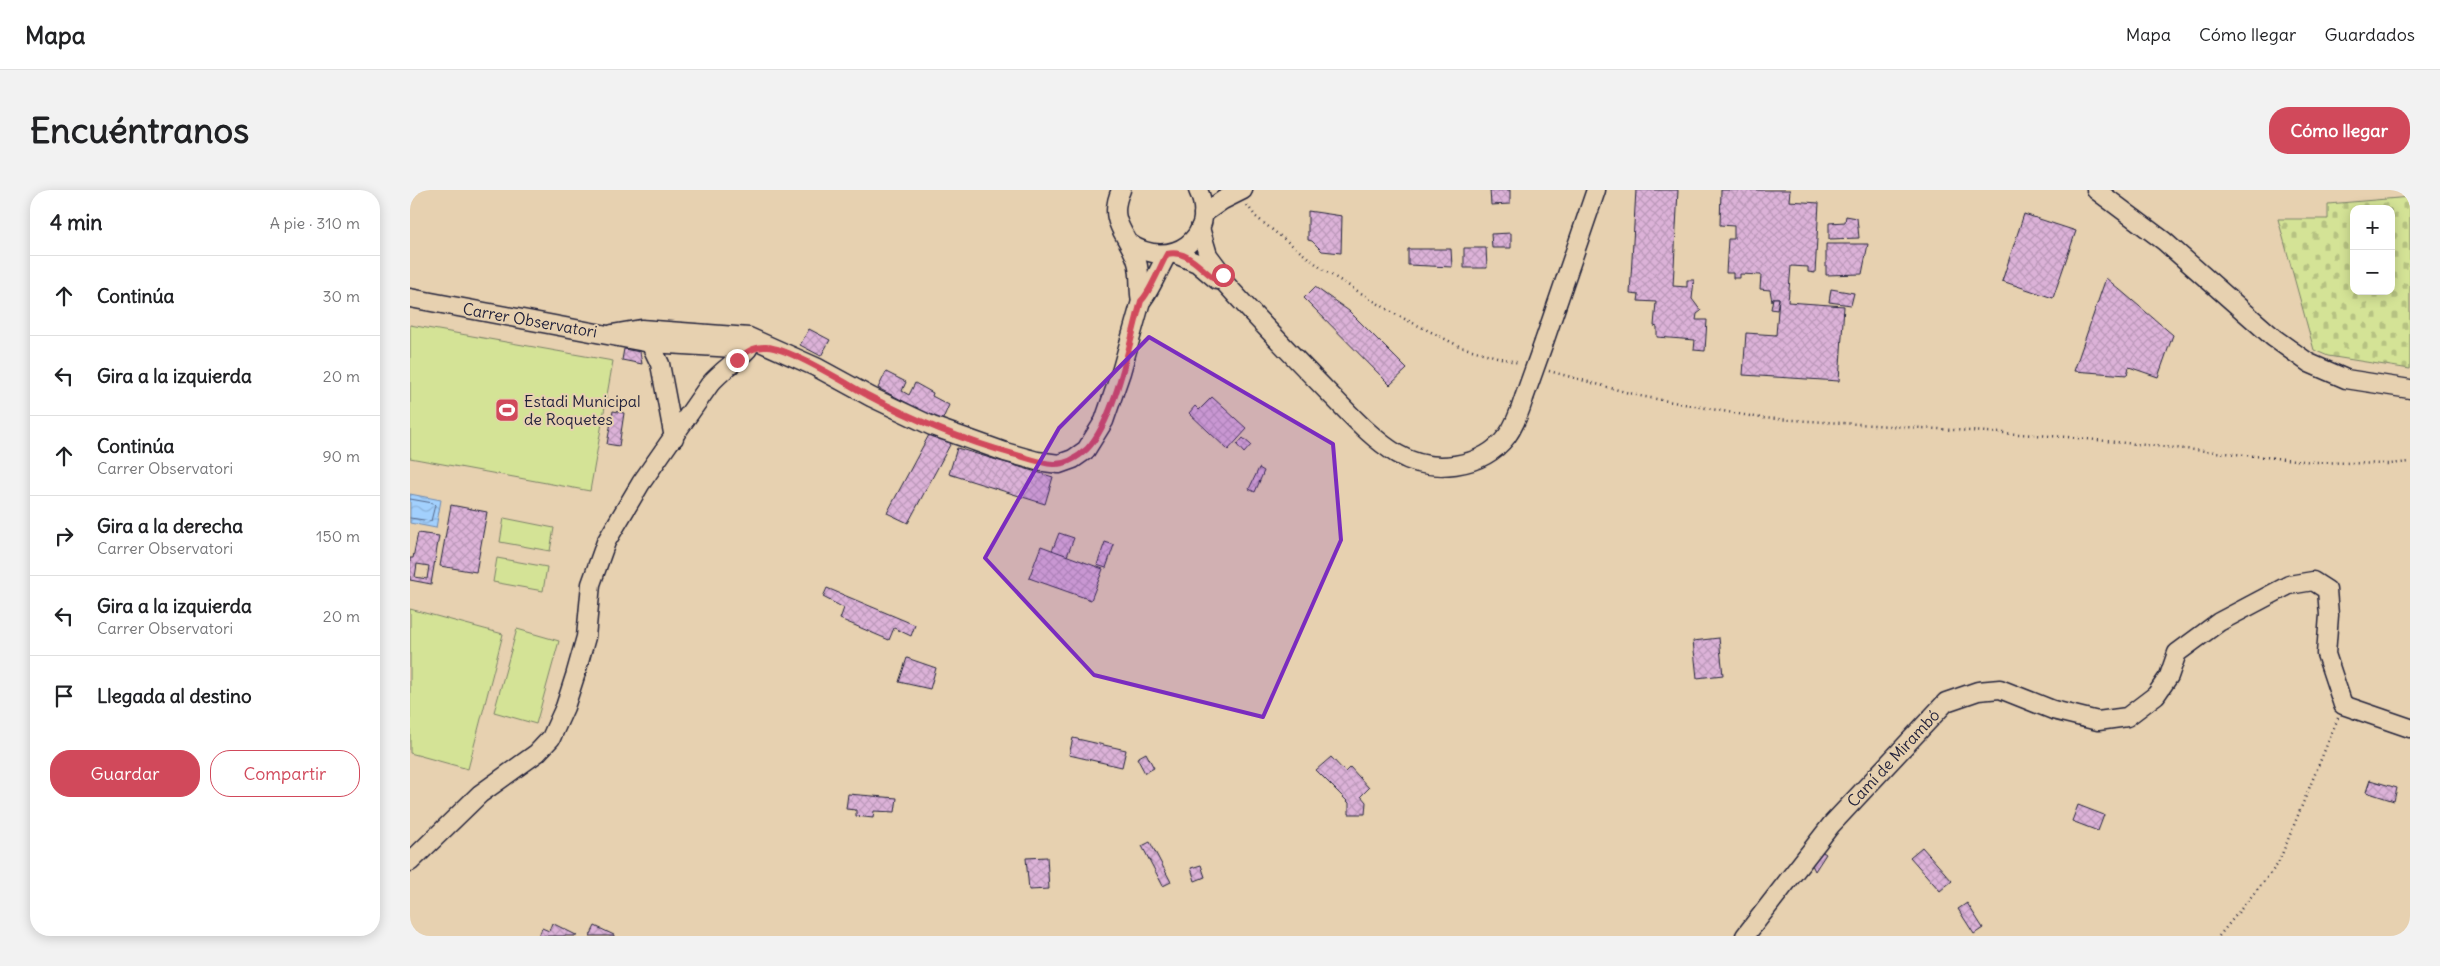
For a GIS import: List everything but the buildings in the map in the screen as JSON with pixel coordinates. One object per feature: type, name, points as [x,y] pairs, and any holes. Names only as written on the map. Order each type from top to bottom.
[{"type":"street","points":[[1198,190],[1208,255],[1223,275],[1224,282],[1282,346],[1360,424],[1388,448],[1414,462],[1439,466],[1453,465],[1484,456],[1507,436],[1524,398],[1596,190]]},
{"type":"street","points":[[1141,301],[1146,296],[1151,282],[1170,254],[1192,241],[1202,221],[1223,200],[1244,190]]},
{"type":"street","points":[[2096,190],[2164,241],[2274,338],[2309,363],[2346,378],[2410,389]]},
{"type":"street","points":[[1116,195],[1118,226],[1129,243],[1139,270],[1141,301]]},
{"type":"street","points":[[1129,243],[1147,253],[1170,254],[1197,263],[1218,281],[1224,282]]},
{"type":"street","name":"Carrer Observatori","points":[[410,298],[566,328],[612,334],[658,348],[719,341],[748,349],[766,347],[807,363],[871,397],[932,426],[1005,452],[1059,464],[1073,459],[1086,450],[1104,421],[1119,380],[1141,301]]},
{"type":"street","points":[[612,334],[641,329],[696,333],[719,341],[749,337],[766,347]]},
{"type":"street","points":[[674,438],[658,348],[670,337],[684,340],[696,333]]},
{"type":"street","points":[[719,341],[726,352],[722,370]]},
{"type":"street","points":[[410,862],[480,794],[537,753],[551,738],[566,707],[586,637],[591,584],[599,558],[627,505],[674,438],[693,407],[722,370],[737,360],[748,349]]},
{"type":"street","name":"Camí de Mirambó","points":[[1746,936],[1831,825],[1946,702],[1978,691],[2000,690],[2053,710],[2098,721],[2127,716],[2156,695],[2169,676],[2177,653],[2219,622],[2289,585],[2313,580],[2328,590],[2329,615],[2326,654],[2343,705]]},
{"type":"street","points":[[2343,705],[2410,728]]},
{"type":"path","points":[[1256,217],[1325,271],[1395,314],[1461,346],[1527,365]]},
{"type":"path","points":[[1546,370],[1640,396],[1762,418],[2068,437],[2314,462],[2390,464],[2410,462]]},
{"type":"path","points":[[2219,936],[2278,864],[2343,705]]},
{"type":"highlighted area","points":[[1149,337],[1333,444],[1341,540],[1263,717],[1094,675],[985,558],[1059,428]]},
{"type":"green space","points":[[2410,197],[2410,369],[2328,356],[2314,350],[2278,219],[2328,219],[2328,204]]},
{"type":"green space","name":"Estadi Municipal de Roquetes","points":[[410,325],[613,361],[590,491],[410,458]]},
{"type":"green space","points":[[504,518],[554,528],[550,551],[500,542]]},
{"type":"green space","points":[[497,558],[547,567],[543,591],[493,582]]},
{"type":"green space","points":[[410,609],[503,634],[468,769],[410,753]]},
{"type":"green space","points":[[517,629],[559,641],[536,724],[494,712]]},
{"type":"water","points":[[410,494],[441,500],[436,528],[410,523]]},
{"type":"place","name":"Estadi Municipal de Roquetes","points":[[507,410]]},
{"type":"route","points":[[737,360],[748,349],[766,347],[816,367],[871,397],[932,426],[1005,452],[1037,461],[1059,464],[1080,455],[1091,444],[1098,433],[1114,395],[1141,301],[1146,296],[1151,282],[1167,254],[1173,253],[1197,263],[1218,281],[1224,282],[1223,275]]}]
